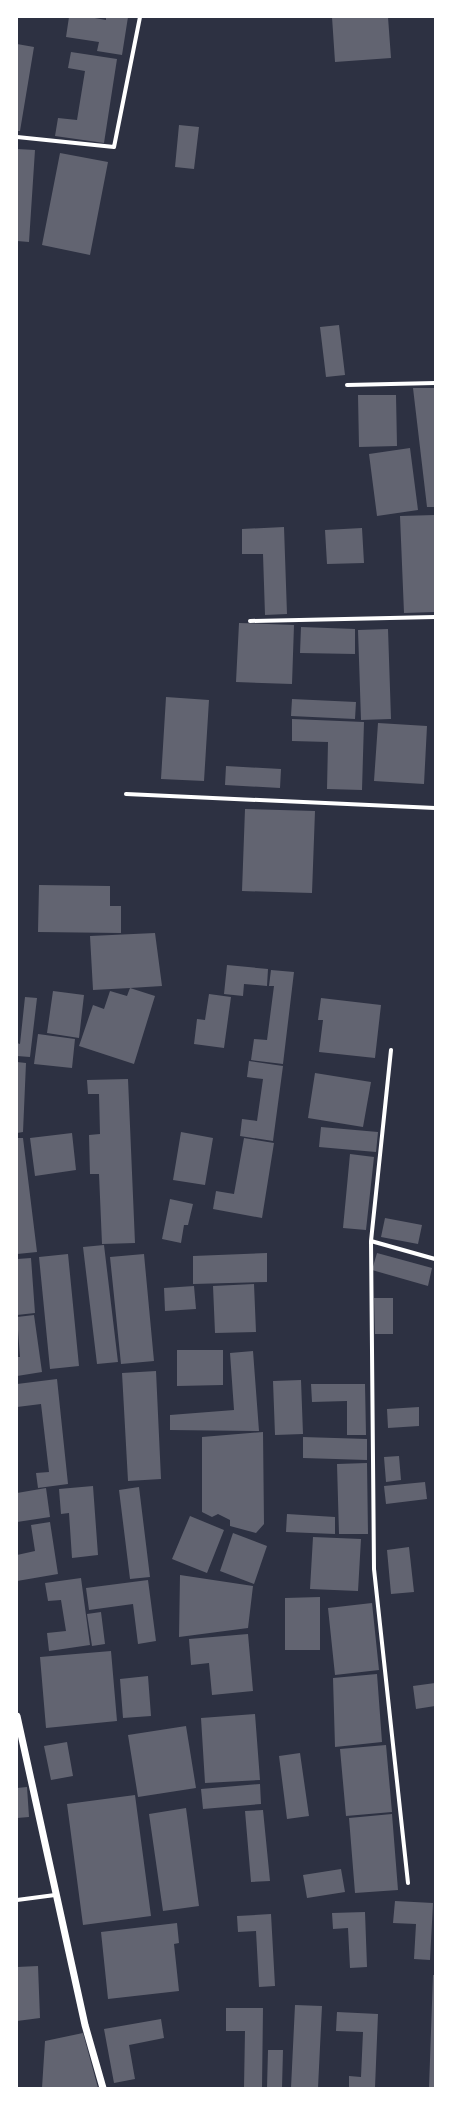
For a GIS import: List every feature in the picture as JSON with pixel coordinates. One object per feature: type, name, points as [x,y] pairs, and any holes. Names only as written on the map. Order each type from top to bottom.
[{"type":"street","points":[[17,137],[114,146],[140,17]]},
{"type":"street","points":[[347,385],[435,383]]},
{"type":"street","points":[[250,621],[435,617]]},
{"type":"street","points":[[126,794],[435,808]]},
{"type":"street","points":[[391,1050],[371,1241],[374,1569],[408,1883]]},
{"type":"street","points":[[371,1241],[435,1259]]},
{"type":"street","points":[[17,1716],[55,1895],[85,2026],[103,2088]]},
{"type":"street","points":[[17,1900],[55,1895]]},
{"type":"building","points":[[69,17],[89,17],[106,20],[106,17],[128,17],[122,55],[97,51],[99,42],[66,37]]},
{"type":"building","points":[[332,17],[388,17],[391,58],[335,62]]},
{"type":"building","points":[[17,44],[34,47],[20,131],[17,131]]},
{"type":"building","points":[[71,52],[117,59],[104,143],[55,136],[58,118],[77,120],[85,71],[68,68]]},
{"type":"building","points":[[179,125],[199,127],[194,169],[175,167]]},
{"type":"building","points":[[17,149],[35,150],[29,242],[17,241]]},
{"type":"building","points":[[60,153],[108,162],[90,255],[42,245]]},
{"type":"building","points":[[339,325],[345,375],[326,377],[320,327]]},
{"type":"building","points":[[413,388],[435,388],[435,507],[427,507]]},
{"type":"building","points":[[358,395],[396,395],[397,446],[359,447]]},
{"type":"building","points":[[410,448],[418,510],[377,516],[369,454]]},
{"type":"building","points":[[435,515],[435,612],[404,613],[400,516]]},
{"type":"building","points":[[284,527],[287,614],[265,615],[263,554],[242,554],[242,529]]},
{"type":"building","points":[[362,528],[364,563],[327,564],[325,530]]},
{"type":"building","points":[[239,623],[294,625],[292,684],[236,682]]},
{"type":"building","points":[[301,627],[355,629],[355,654],[300,653]]},
{"type":"building","points":[[388,629],[391,719],[361,720],[358,630]]},
{"type":"building","points":[[166,697],[209,700],[204,781],[161,779]]},
{"type":"building","points":[[292,699],[356,702],[355,719],[291,716]]},
{"type":"building","points":[[292,719],[364,722],[362,790],[327,789],[328,742],[292,741]]},
{"type":"building","points":[[378,723],[427,726],[424,784],[374,781]]},
{"type":"building","points":[[226,766],[281,769],[280,788],[225,785]]},
{"type":"building","points":[[245,809],[315,811],[312,893],[242,891]]},
{"type":"building","points":[[39,885],[110,886],[110,906],[121,906],[121,933],[38,932]]},
{"type":"building","points":[[155,933],[162,986],[93,990],[90,936]]},
{"type":"building","points":[[227,965],[268,969],[267,986],[244,984],[243,996],[224,994]]},
{"type":"building","points":[[271,970],[294,972],[283,1064],[251,1060],[254,1039],[267,1040],[274,986],[269,986]]},
{"type":"building","points":[[130,988],[155,996],[134,1064],[79,1046],[93,1005],[104,1009],[110,991],[127,996]]},
{"type":"building","points":[[53,991],[84,995],[79,1038],[47,1033]]},
{"type":"building","points":[[209,994],[231,997],[224,1048],[194,1044],[197,1019],[205,1020]]},
{"type":"building","points":[[25,997],[37,998],[30,1057],[17,1056],[17,1043],[20,1044]]},
{"type":"building","points":[[321,998],[381,1005],[375,1058],[319,1052],[323,1020],[318,1020]]},
{"type":"building","points":[[38,1034],[75,1039],[72,1068],[34,1064]]},
{"type":"building","points":[[249,1061],[283,1066],[273,1141],[240,1136],[242,1119],[257,1121],[263,1079],[247,1077]]},
{"type":"building","points":[[17,1062],[26,1063],[23,1132],[17,1133]]},
{"type":"building","points":[[315,1073],[371,1082],[363,1127],[308,1118]]},
{"type":"building","points":[[128,1079],[135,1243],[102,1244],[99,1174],[90,1174],[89,1135],[100,1134],[99,1094],[88,1094],[87,1080]]},
{"type":"building","points":[[321,1127],[378,1132],[376,1152],[319,1147]]},
{"type":"building","points":[[181,1132],[213,1138],[205,1185],[173,1180]]},
{"type":"building","points":[[72,1133],[76,1170],[35,1176],[30,1138]]},
{"type":"building","points":[[17,1138],[23,1138],[37,1252],[17,1254]]},
{"type":"building","points":[[244,1138],[274,1143],[262,1218],[213,1209],[216,1191],[234,1194]]},
{"type":"building","points":[[350,1154],[374,1157],[366,1230],[343,1228]]},
{"type":"building","points":[[170,1199],[193,1204],[188,1225],[184,1225],[181,1243],[162,1239]]},
{"type":"building","points":[[385,1218],[422,1225],[418,1244],[381,1237]]},
{"type":"building","points":[[104,1245],[118,1362],[97,1364],[83,1247]]},
{"type":"building","points":[[267,1253],[267,1282],[193,1284],[193,1256]]},
{"type":"building","points":[[377,1253],[432,1268],[428,1286],[372,1270]]},
{"type":"building","points":[[68,1254],[79,1366],[50,1369],[39,1257]]},
{"type":"building","points":[[144,1254],[154,1361],[121,1364],[110,1257]]},
{"type":"building","points":[[31,1258],[35,1313],[17,1315],[17,1259]]},
{"type":"building","points":[[254,1284],[256,1332],[215,1333],[213,1286]]},
{"type":"building","points":[[194,1286],[196,1309],[165,1311],[164,1288]]},
{"type":"building","points":[[374,1298],[393,1298],[393,1334],[375,1334]]},
{"type":"building","points":[[34,1315],[42,1372],[17,1376],[17,1357],[20,1357],[17,1317]]},
{"type":"building","points":[[177,1350],[223,1350],[223,1385],[177,1386]]},
{"type":"building","points":[[253,1351],[259,1431],[170,1430],[170,1415],[234,1410],[230,1353]]},
{"type":"building","points":[[156,1371],[161,1479],[128,1481],[122,1373]]},
{"type":"building","points":[[57,1379],[68,1484],[38,1488],[36,1473],[49,1472],[41,1404],[17,1407],[17,1384]]},
{"type":"building","points":[[301,1380],[303,1434],[275,1435],[273,1381]]},
{"type":"building","points":[[311,1384],[365,1384],[366,1435],[347,1435],[347,1401],[312,1402]]},
{"type":"building","points":[[419,1407],[419,1426],[388,1428],[387,1409]]},
{"type":"building","points":[[263,1432],[264,1524],[256,1533],[230,1526],[230,1520],[218,1514],[212,1517],[202,1512],[202,1437]]},
{"type":"building","points":[[303,1437],[367,1439],[367,1460],[303,1458]]},
{"type":"building","points":[[399,1456],[401,1480],[386,1482],[384,1457]]},
{"type":"building","points":[[367,1463],[368,1534],[339,1534],[337,1464]]},
{"type":"building","points":[[425,1482],[427,1499],[386,1504],[384,1486]]},
{"type":"building","points":[[93,1486],[98,1555],[72,1558],[69,1513],[61,1514],[59,1489]]},
{"type":"building","points":[[139,1487],[150,1577],[130,1579],[119,1490]]},
{"type":"building","points":[[46,1488],[50,1517],[17,1522],[17,1493]]},
{"type":"building","points":[[287,1514],[335,1517],[335,1534],[286,1532]]},
{"type":"building","points":[[190,1516],[224,1530],[207,1573],[172,1559]]},
{"type":"building","points":[[50,1522],[58,1574],[17,1581],[17,1555],[35,1551],[31,1525]]},
{"type":"building","points":[[233,1533],[267,1546],[254,1584],[220,1571]]},
{"type":"building","points":[[313,1537],[361,1539],[358,1591],[310,1589]]},
{"type":"building","points":[[409,1547],[414,1592],[391,1594],[387,1550]]},
{"type":"building","points":[[180,1575],[253,1586],[248,1628],[179,1637]]},
{"type":"building","points":[[81,1578],[90,1645],[49,1651],[47,1633],[66,1631],[61,1600],[48,1601],[45,1583]]},
{"type":"building","points":[[148,1580],[156,1641],[138,1644],[133,1604],[89,1610],[86,1588]]},
{"type":"building","points":[[320,1597],[320,1650],[285,1650],[285,1598]]},
{"type":"building","points":[[372,1603],[379,1670],[335,1675],[328,1608]]},
{"type":"building","points":[[101,1612],[105,1644],[92,1646],[87,1614]]},
{"type":"building","points":[[248,1634],[253,1691],[212,1695],[209,1663],[191,1665],[189,1639]]},
{"type":"building","points":[[111,1651],[117,1721],[46,1728],[40,1657]]},
{"type":"building","points":[[377,1674],[382,1742],[335,1747],[333,1678]]},
{"type":"building","points":[[148,1676],[151,1716],[123,1718],[120,1679]]},
{"type":"building","points":[[435,1683],[435,1706],[416,1709],[413,1686]]},
{"type":"building","points":[[255,1714],[260,1780],[205,1783],[201,1718]]},
{"type":"building","points":[[186,1726],[196,1788],[138,1797],[128,1735]]},
{"type":"building","points":[[67,1742],[73,1776],[51,1780],[44,1746]]},
{"type":"building","points":[[386,1745],[392,1812],[346,1816],[340,1749]]},
{"type":"building","points":[[300,1753],[309,1816],[287,1819],[279,1756]]},
{"type":"building","points":[[260,1784],[261,1804],[203,1809],[201,1789]]},
{"type":"building","points":[[27,1787],[29,1817],[17,1818],[17,1788]]},
{"type":"building","points":[[135,1795],[151,1916],[83,1925],[67,1804]]},
{"type":"building","points":[[186,1808],[199,1906],[163,1911],[149,1814]]},
{"type":"building","points":[[263,1810],[270,1881],[251,1882],[245,1811]]},
{"type":"building","points":[[392,1814],[398,1890],[355,1893],[349,1818]]},
{"type":"building","points":[[341,1869],[345,1892],[307,1898],[303,1875]]},
{"type":"building","points":[[395,1901],[433,1903],[430,1960],[414,1959],[416,1924],[393,1923]]},
{"type":"building","points":[[365,1912],[367,1967],[350,1968],[348,1928],[333,1929],[332,1913]]},
{"type":"building","points":[[271,1914],[275,1986],[259,1987],[256,1931],[238,1932],[237,1916]]},
{"type":"building","points":[[177,1923],[179,1943],[174,1944],[179,1991],[108,1999],[101,1932]]},
{"type":"building","points":[[38,1966],[40,2018],[17,2021],[17,1967]]},
{"type":"building","points":[[433,1975],[435,1975],[435,2088],[429,2088]]},
{"type":"building","points":[[295,2005],[322,2006],[318,2088],[291,2088]]},
{"type":"building","points":[[226,2008],[263,2008],[262,2088],[244,2088],[245,2031],[226,2031]]},
{"type":"building","points":[[337,2012],[378,2014],[375,2088],[349,2088],[349,2076],[361,2077],[363,2032],[336,2031]]},
{"type":"building","points":[[161,2019],[164,2038],[129,2045],[135,2079],[114,2083],[104,2029]]},
{"type":"building","points":[[83,2033],[98,2088],[42,2088],[45,2041]]},
{"type":"building","points":[[268,2050],[283,2050],[282,2088],[267,2088]]}]
